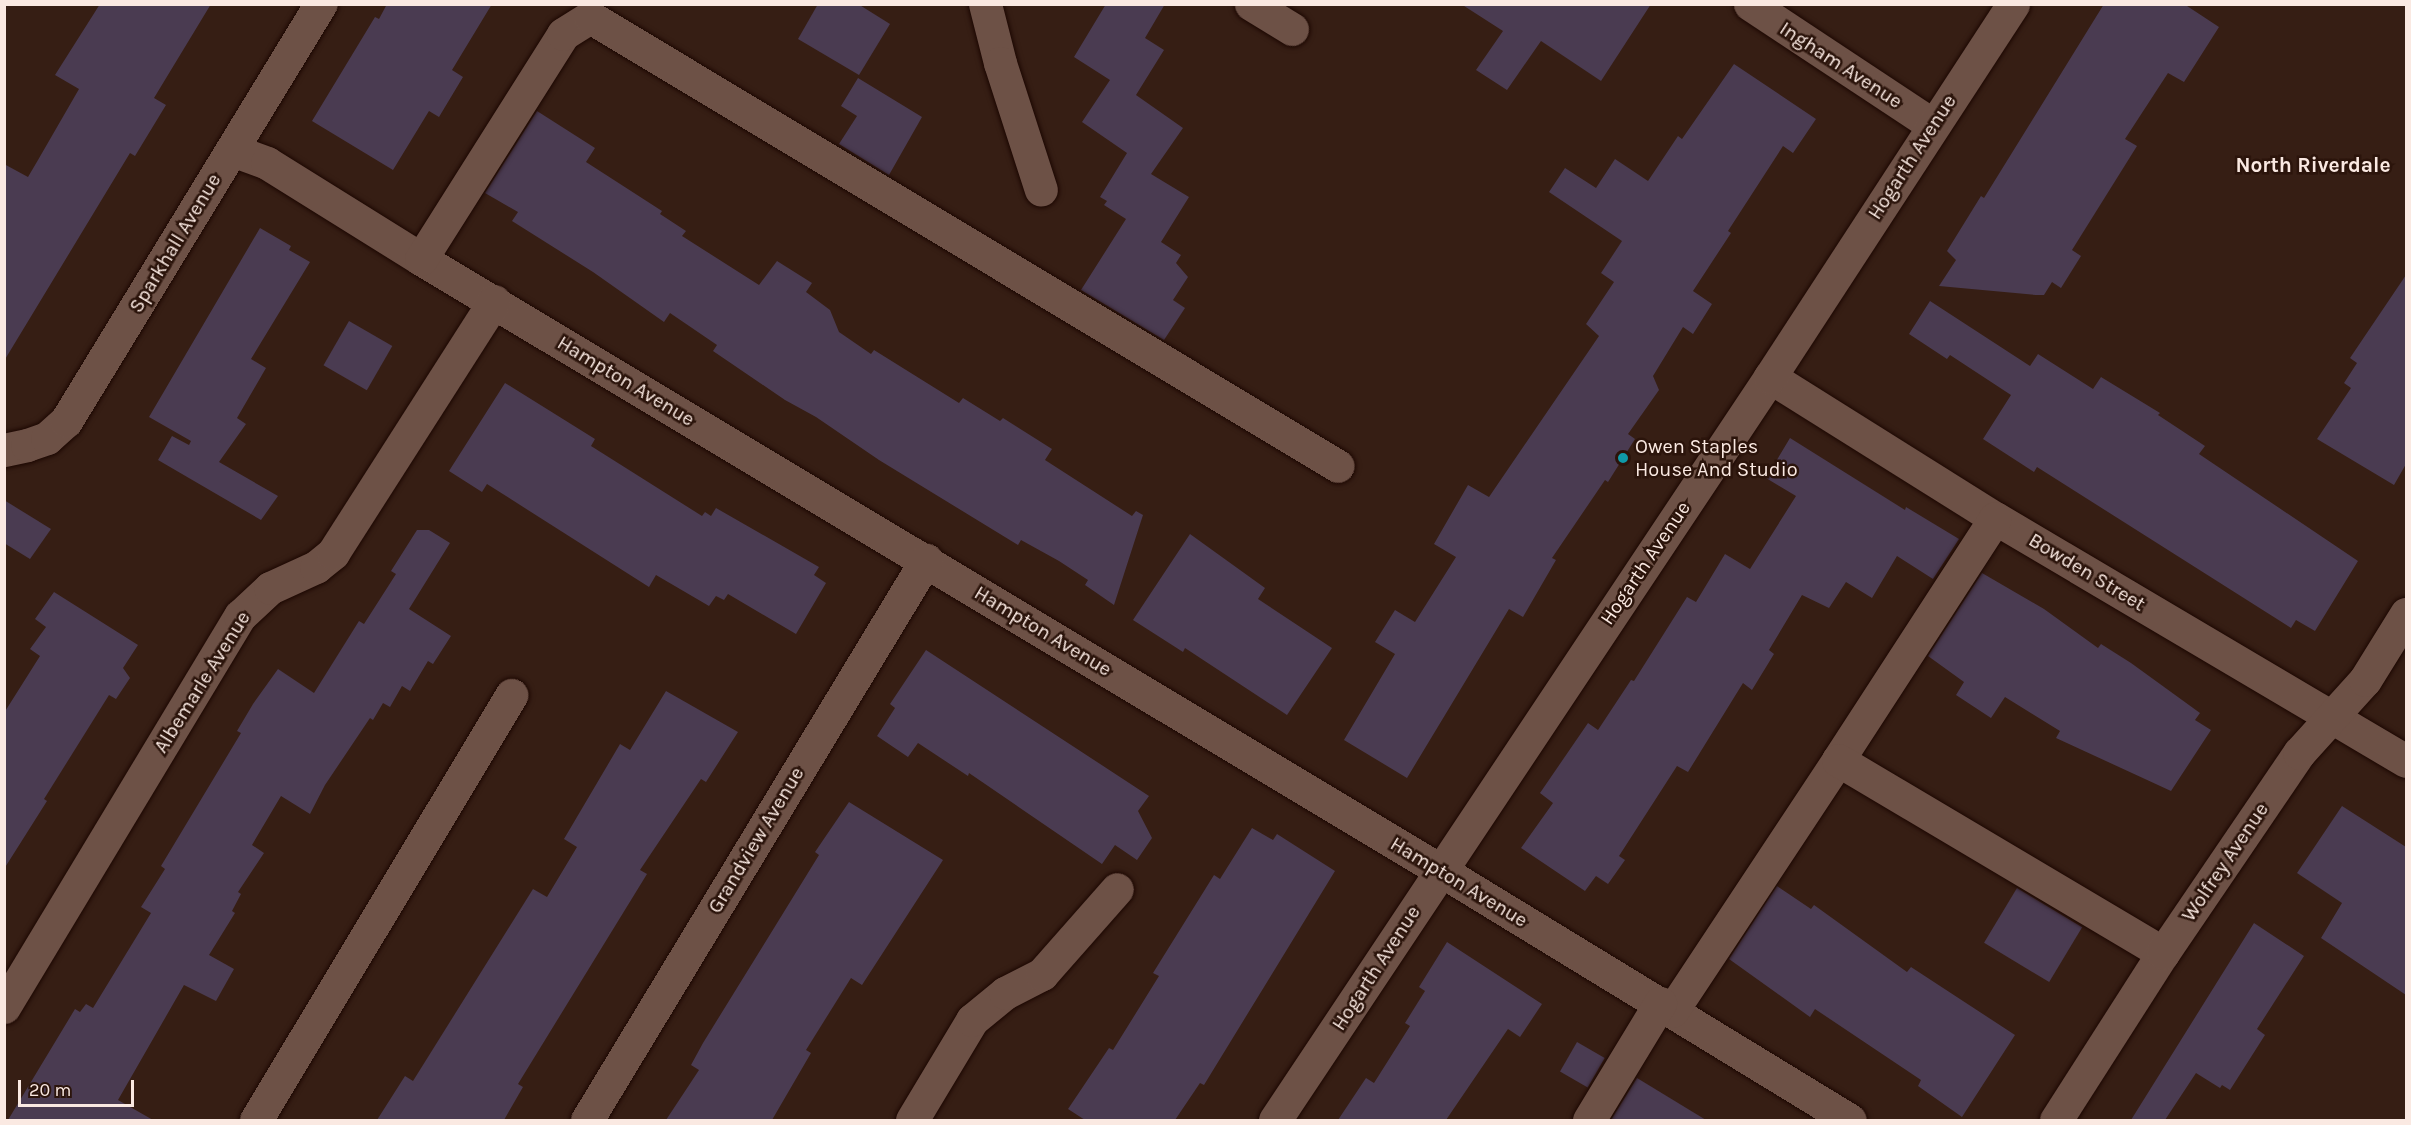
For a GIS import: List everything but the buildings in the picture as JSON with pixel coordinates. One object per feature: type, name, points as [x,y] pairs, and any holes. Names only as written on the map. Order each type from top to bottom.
[{"type":"street","name":"Sparkhall Avenue","points":[[4,450],[27,446],[46,438],[66,421],[321,4]]},
{"type":"street","points":[[985,4],[1000,63],[1041,190]]},
{"type":"street","points":[[1251,4],[1292,29]]},
{"type":"street","name":"Ingham Avenue","points":[[1750,4],[1933,125]]},
{"type":"street","name":"Hogarth Avenue","points":[[1275,1120],[1770,377],[2013,4]]},
{"type":"street","points":[[421,259],[562,34],[590,17],[1338,466]]},
{"type":"street","name":"Hampton Avenue","points":[[232,150],[267,163],[421,259],[926,560],[1850,1120]]},
{"type":"street","name":"Albemarle Avenue","points":[[4,1007],[240,616],[270,588],[316,567],[333,553],[494,301]]},
{"type":"street","name":"Bowden Street","points":[[1770,377],[1995,518],[2406,761]]},
{"type":"street","points":[[1589,1120],[1838,760],[1995,518]]},
{"type":"street","name":"Grandview Avenue","points":[[587,1120],[926,560]]},
{"type":"street","name":"Wolfrey Avenue","points":[[2056,1120],[2163,953],[2299,753],[2330,716],[2365,680],[2406,615]]},
{"type":"street","points":[[256,1120],[511,695]]},
{"type":"street","points":[[1838,760],[2163,953]]},
{"type":"street","points":[[912,1120],[972,1020],[1005,993],[1041,974],[1117,889]]},
{"type":"place","name":"Owen Staples House And Studio","points":[[1623,458]]},
{"type":"district","name":"North Riverdale","points":[[2313,165]]}]
